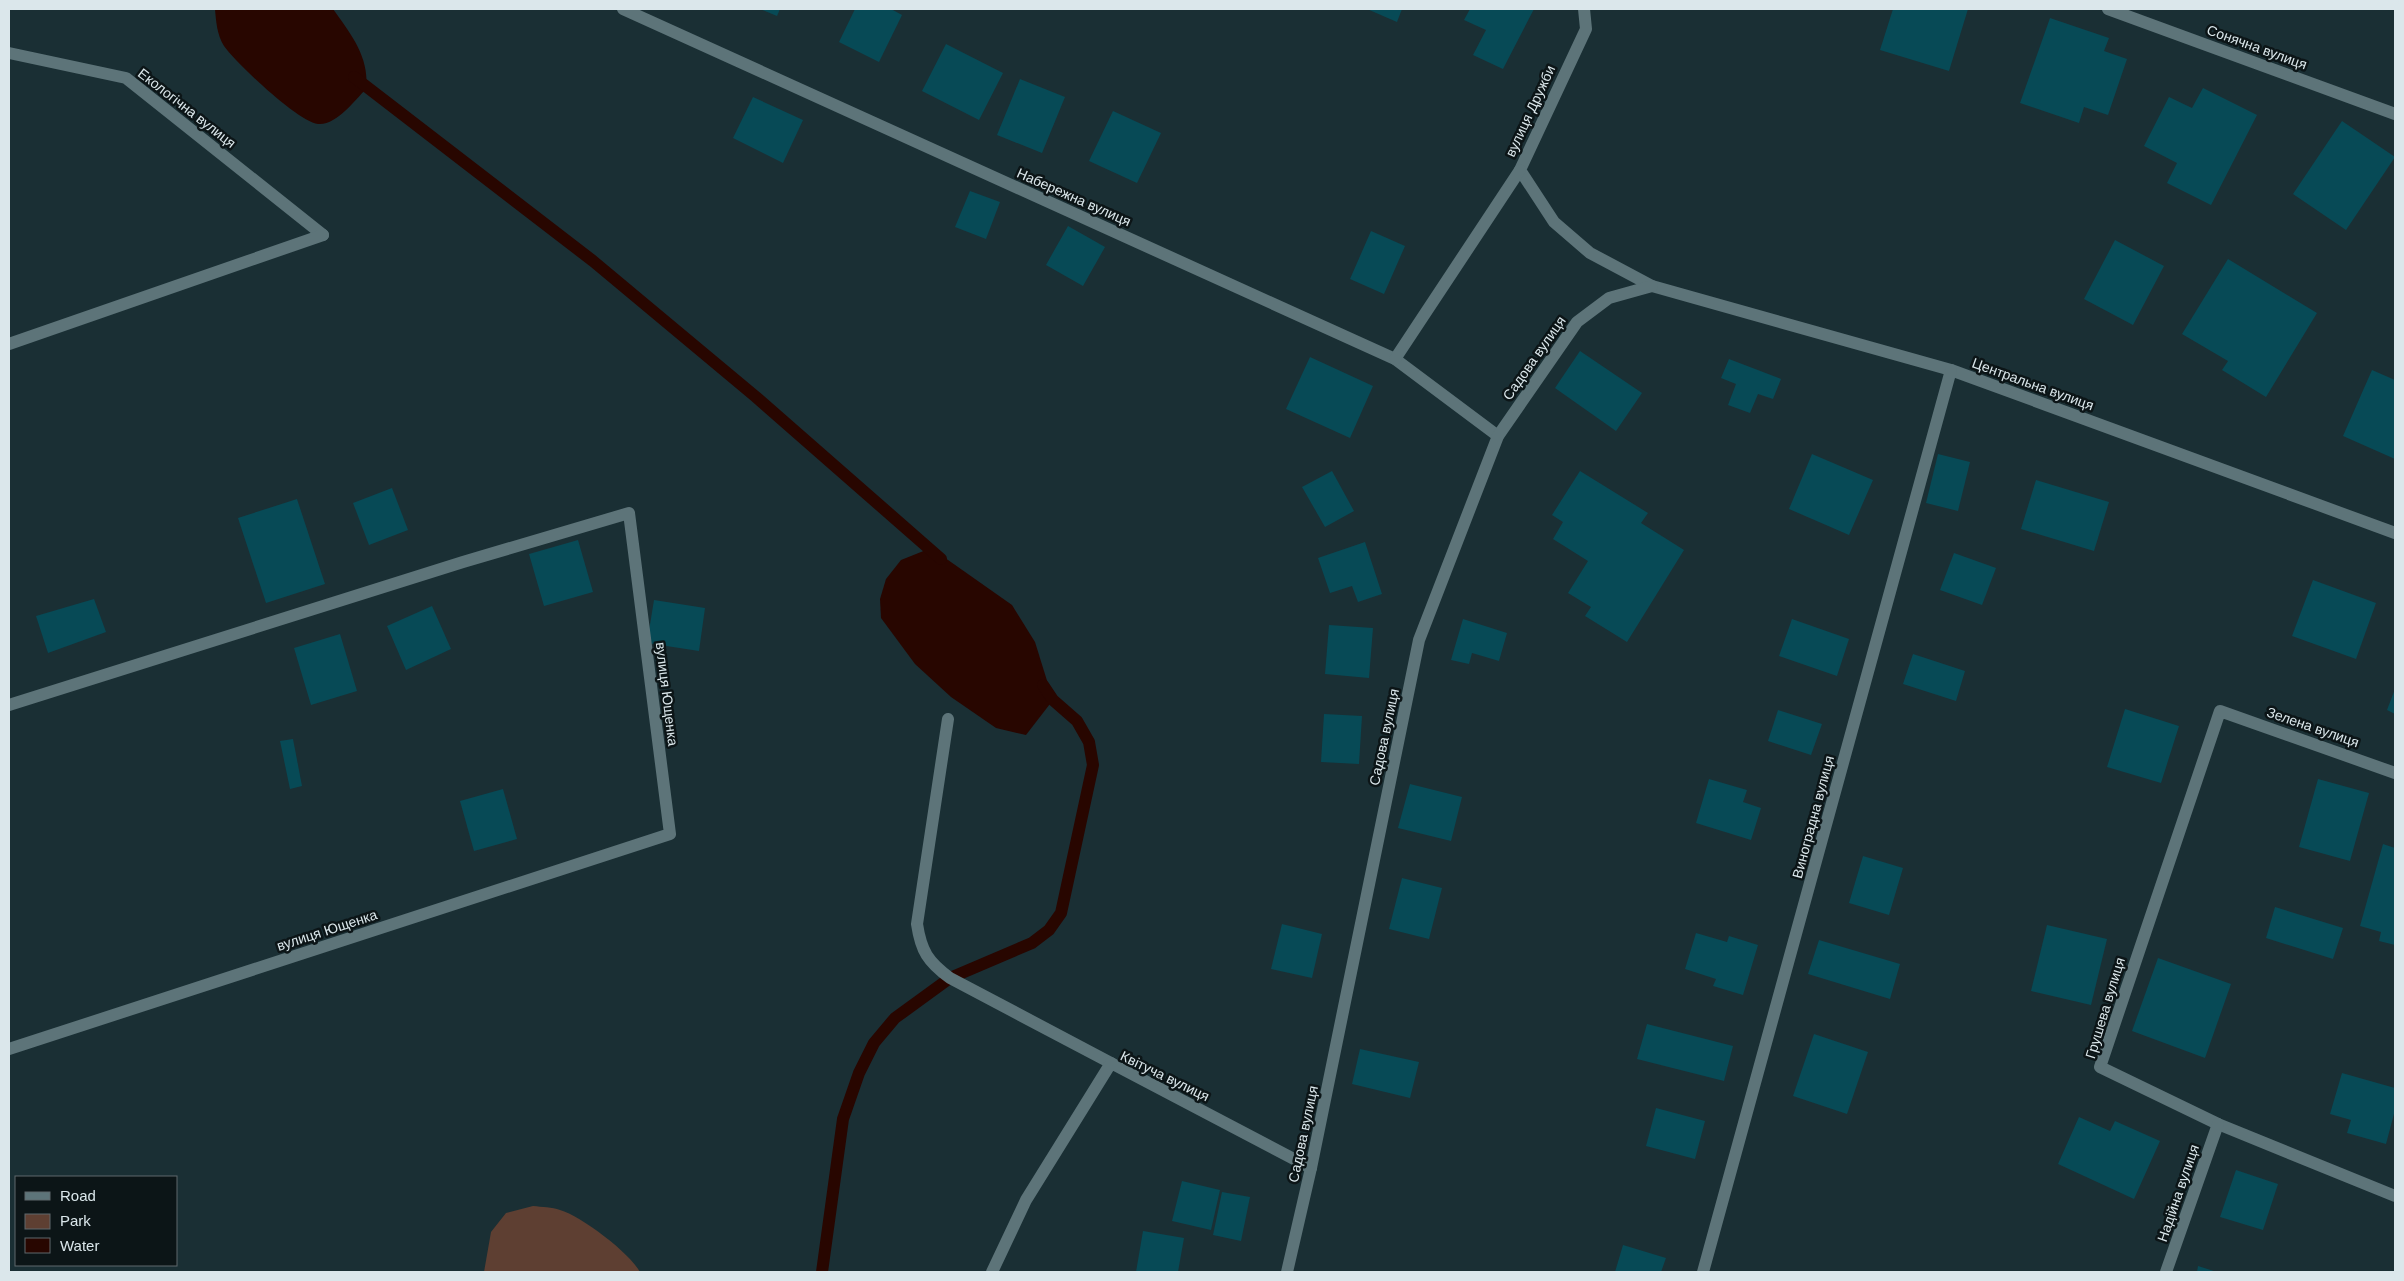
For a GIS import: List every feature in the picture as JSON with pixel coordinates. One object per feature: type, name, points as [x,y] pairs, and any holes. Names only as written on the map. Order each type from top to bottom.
[{"type":"street","name":"Набережна вулиця","points":[[623,9],[1395,359],[1498,436]]},
{"type":"street","name":"вулиця Дружби","points":[[1584,9],[1586,29],[1520,170],[1554,222],[1590,253],[1652,286]]},
{"type":"street","name":"Сонячна вулиця","points":[[2108,9],[2395,114]]},
{"type":"street","name":"Екологічна вулиця","points":[[9,53],[126,78],[323,235],[9,344]]},
{"type":"street","points":[[1395,359],[1520,170]]},
{"type":"street","name":"Центральна вулиця","points":[[1652,286],[1951,370],[2395,533]]},
{"type":"street","name":"Садова вулиця","points":[[1287,1272],[1311,1168],[1419,640],[1498,436],[1577,322],[1609,298],[1652,286]]},
{"type":"street","name":"Виноградна вулиця","points":[[1703,1272],[1951,370]]},
{"type":"street","name":"вулиця Ющенка","points":[[9,705],[463,562],[629,513],[670,834],[9,1049]]},
{"type":"street","name":"Зелена вулиця","points":[[2220,711],[2395,772]]},
{"type":"street","name":"Грушева вулиця","points":[[2220,711],[2100,1067],[2218,1124],[2395,1196]]},
{"type":"street","points":[[948,719],[917,924],[920,945],[934,967],[950,978],[1111,1063]]},
{"type":"street","name":"Квітуча вулиця","points":[[992,1272],[1026,1200],[1111,1063],[1311,1168]]},
{"type":"street","name":"Надійна вулиця","points":[[2166,1272],[2218,1124]]},
{"type":"green space","points":[[533,1206],[557,1209],[592,1227],[626,1255],[640,1272],[484,1272],[491,1232],[506,1213]]},
{"type":"water","points":[[215,9],[333,9],[352,36],[362,56],[365,66],[366,89],[345,111],[332,121],[318,124],[309,121],[268,91],[224,46],[217,28]]},
{"type":"water","points":[[931,548],[1012,605],[1035,642],[1053,700],[1026,735],[996,728],[951,697],[915,664],[881,618],[880,599],[886,579],[901,560]]},
{"type":"building","points":[[760,9],[780,9],[777,16]]},
{"type":"building","points":[[855,9],[891,9],[902,15],[879,62],[839,42]]},
{"type":"building","points":[[1367,9],[1402,9],[1397,22]]},
{"type":"building","points":[[1470,9],[1534,9],[1503,69],[1473,55],[1486,30],[1464,20]]},
{"type":"building","points":[[1893,9],[1968,9],[1949,71],[1880,50]]},
{"type":"building","points":[[2050,18],[2109,38],[2104,51],[2127,59],[2108,115],[2084,107],[2079,123],[2020,103]]},
{"type":"building","points":[[946,44],[1003,73],[979,120],[922,91]]},
{"type":"building","points":[[1020,79],[1065,97],[1042,153],[997,135]]},
{"type":"building","points":[[2203,88],[2257,115],[2211,205],[2167,183],[2177,163],[2144,146],[2169,97],[2192,108]]},
{"type":"building","points":[[753,97],[803,120],[783,163],[733,138]]},
{"type":"building","points":[[1113,111],[1161,133],[1137,183],[1089,161]]},
{"type":"building","points":[[2342,121],[2395,157],[2346,230],[2293,194]]},
{"type":"building","points":[[970,191],[1000,202],[986,239],[955,227]]},
{"type":"building","points":[[1068,226],[1105,247],[1083,286],[1046,265]]},
{"type":"building","points":[[1371,231],[1405,246],[1384,294],[1350,279]]},
{"type":"building","points":[[2115,240],[2164,266],[2133,325],[2084,299]]},
{"type":"building","points":[[2228,259],[2317,313],[2266,397],[2222,370],[2228,361],[2182,334]]},
{"type":"building","points":[[1580,351],[1642,393],[1616,431],[1555,388]]},
{"type":"building","points":[[1310,357],[1373,386],[1350,438],[1286,409]]},
{"type":"building","points":[[1729,359],[1781,379],[1773,399],[1758,394],[1750,413],[1728,405],[1736,384],[1721,378]]},
{"type":"building","points":[[2372,370],[2395,380],[2395,459],[2343,436]]},
{"type":"building","points":[[1812,454],[1873,480],[1849,535],[1789,509]]},
{"type":"building","points":[[1938,454],[1970,462],[1958,511],[1926,503]]},
{"type":"building","points":[[1332,471],[1354,511],[1325,527],[1302,487]]},
{"type":"building","points":[[1580,471],[1648,513],[1641,523],[1684,550],[1627,642],[1585,616],[1591,607],[1568,593],[1588,561],[1553,539],[1563,522],[1552,515]]},
{"type":"building","points":[[2036,480],[2109,502],[2094,551],[2021,529]]},
{"type":"building","points":[[392,488],[408,530],[369,545],[353,503]]},
{"type":"building","points":[[297,499],[325,584],[266,603],[238,518]]},
{"type":"building","points":[[578,540],[593,592],[544,606],[529,554]]},
{"type":"building","points":[[1365,542],[1382,594],[1358,602],[1352,586],[1330,593],[1318,558]]},
{"type":"building","points":[[1954,553],[1996,568],[1982,605],[1940,590]]},
{"type":"building","points":[[2313,580],[2376,603],[2356,659],[2292,636]]},
{"type":"building","points":[[94,599],[106,632],[48,653],[36,616]]},
{"type":"building","points":[[654,600],[705,608],[699,651],[647,643]]},
{"type":"building","points":[[432,606],[451,649],[406,670],[387,626]]},
{"type":"building","points":[[1463,619],[1507,633],[1499,661],[1472,653],[1469,664],[1451,660]]},
{"type":"building","points":[[1792,619],[1849,639],[1837,676],[1779,656]]},
{"type":"building","points":[[1329,625],[1373,628],[1369,678],[1325,674]]},
{"type":"building","points":[[340,634],[357,691],[311,705],[294,648]]},
{"type":"building","points":[[1913,654],[1965,671],[1956,701],[1903,684]]},
{"type":"building","points":[[2395,689],[2395,714],[2387,710]]},
{"type":"building","points":[[2125,709],[2179,726],[2161,783],[2107,767]]},
{"type":"building","points":[[1778,710],[1822,724],[1811,755],[1768,741]]},
{"type":"building","points":[[1324,714],[1362,716],[1359,764],[1321,762]]},
{"type":"building","points":[[293,739],[302,786],[290,789],[280,741]]},
{"type":"building","points":[[1709,779],[1747,790],[1743,802],[1761,808],[1751,840],[1696,823]]},
{"type":"building","points":[[2318,779],[2369,793],[2350,861],[2299,847]]},
{"type":"building","points":[[1410,784],[1462,797],[1451,841],[1398,828]]},
{"type":"building","points":[[503,789],[517,839],[474,851],[460,801]]},
{"type":"building","points":[[2383,844],[2395,848],[2395,945],[2379,941],[2381,932],[2360,926]]},
{"type":"building","points":[[1863,856],[1903,868],[1889,915],[1849,903]]},
{"type":"building","points":[[1402,878],[1442,888],[1429,939],[1389,929]]},
{"type":"building","points":[[2275,907],[2343,928],[2333,959],[2266,938]]},
{"type":"building","points":[[1282,924],[1322,934],[1312,978],[1271,969]]},
{"type":"building","points":[[2047,925],[2107,939],[2091,1005],[2031,991]]},
{"type":"building","points":[[1696,933],[1727,942],[1729,936],[1758,945],[1743,995],[1713,986],[1716,979],[1685,969]]},
{"type":"building","points":[[1819,940],[1900,964],[1890,999],[1808,974]]},
{"type":"building","points":[[2158,958],[2231,984],[2205,1058],[2132,1031]]},
{"type":"building","points":[[1647,1024],[1733,1046],[1724,1081],[1637,1059]]},
{"type":"building","points":[[1814,1034],[1868,1052],[1847,1114],[1793,1096]]},
{"type":"building","points":[[1360,1049],[1419,1062],[1410,1098],[1352,1084]]},
{"type":"building","points":[[2342,1073],[2395,1088],[2395,1110],[2386,1144],[2347,1133],[2351,1120],[2330,1114]]},
{"type":"building","points":[[1656,1108],[1705,1121],[1695,1159],[1646,1146]]},
{"type":"building","points":[[2079,1117],[2110,1131],[2115,1121],[2160,1141],[2134,1199],[2058,1164]]},
{"type":"building","points":[[2236,1170],[2278,1184],[2263,1230],[2220,1217]]},
{"type":"building","points":[[1182,1181],[1220,1190],[1211,1230],[1172,1221]]},
{"type":"building","points":[[1222,1192],[1250,1197],[1241,1241],[1213,1235]]},
{"type":"building","points":[[1143,1231],[1184,1238],[1178,1272],[1136,1272]]},
{"type":"building","points":[[1623,1245],[1666,1258],[1661,1272],[1615,1272]]},
{"type":"building","points":[[2198,1266],[2217,1272],[2197,1272]]},
{"type":"waterway","points":[[354,77],[593,261],[756,397],[941,559]]},
{"type":"waterway","points":[[822,1272],[843,1119],[859,1073],[874,1043],[895,1018],[950,978],[1032,943],[1049,930],[1061,913],[1093,765],[1089,742],[1077,721],[1053,700],[1043,685]]}]
